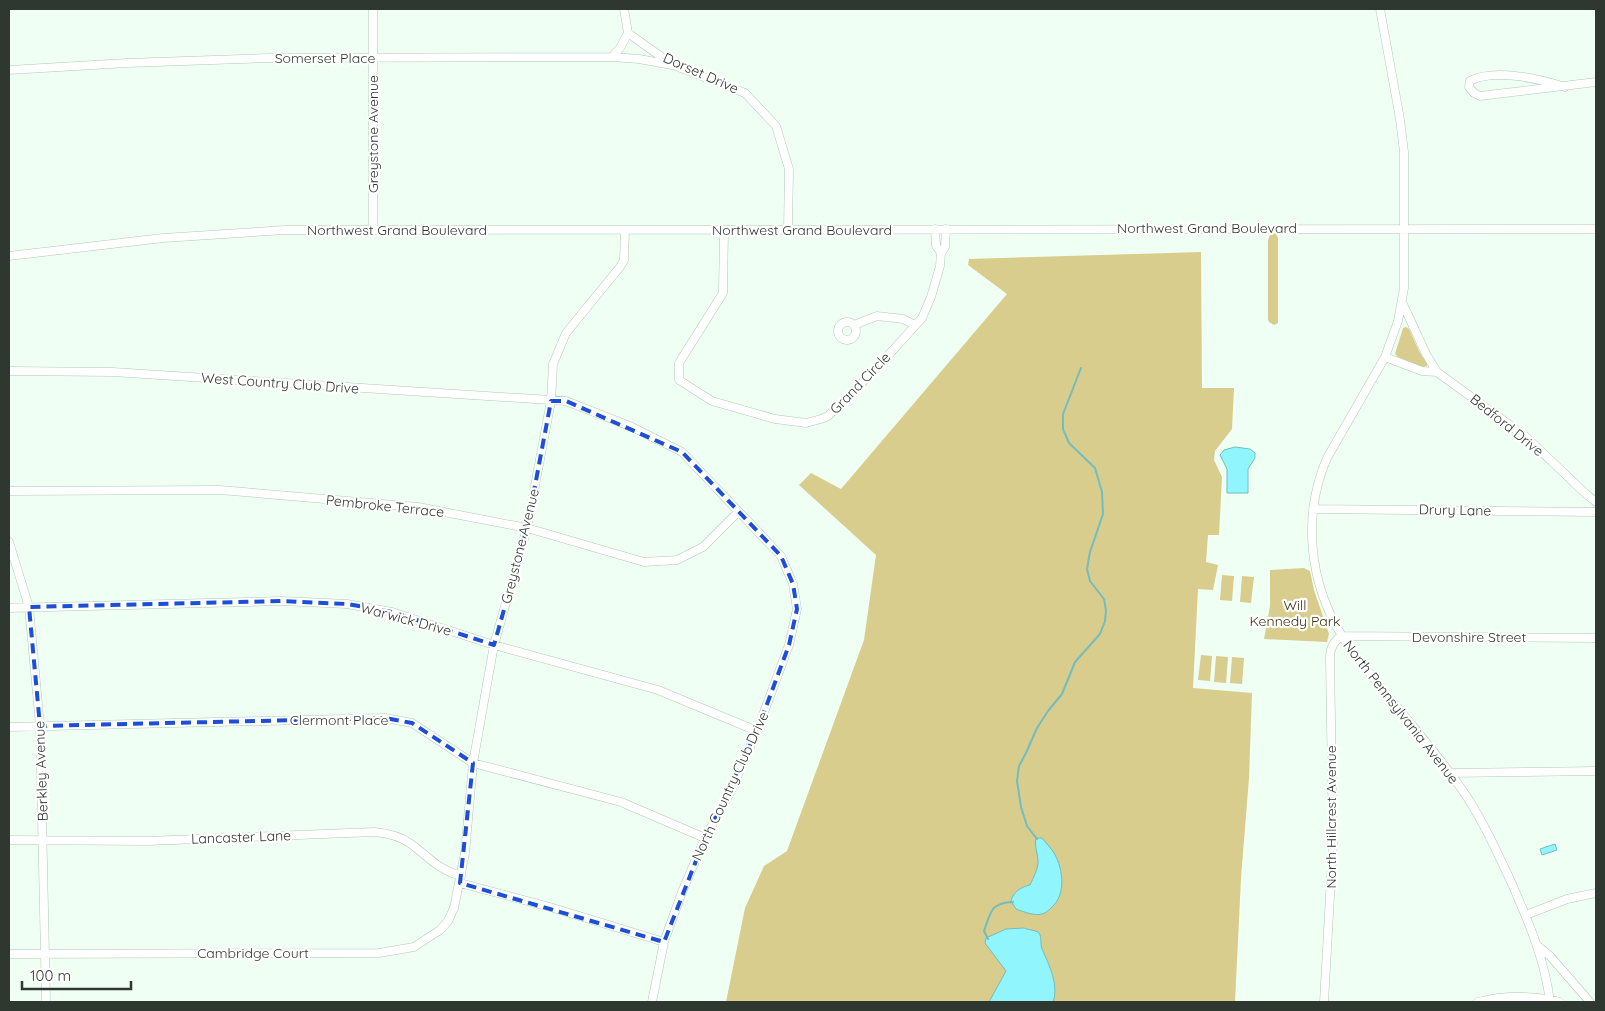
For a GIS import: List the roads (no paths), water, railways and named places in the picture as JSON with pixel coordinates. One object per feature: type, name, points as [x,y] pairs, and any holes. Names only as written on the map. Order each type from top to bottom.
[{"type":"street","name":"Greystone Avenue","points":[[373,9],[373,229]]},
{"type":"street","points":[[612,57],[620,48],[628,33],[624,9]]},
{"type":"street","name":"North Pennsylvania Avenue","points":[[1380,9],[1400,119],[1404,152],[1404,288],[1398,321],[1385,357],[1328,458],[1320,478],[1313,509],[1311,533],[1318,577],[1327,607],[1342,636],[1449,773],[1466,796],[1482,823],[1526,915],[1538,946],[1550,1001]]},
{"type":"street","name":"Dorset Drive","points":[[628,33],[676,66],[745,93],[776,126],[789,169],[788,229]]},
{"type":"street","name":"Somerset Place","points":[[9,70],[126,62],[373,57],[612,57],[639,59],[676,66]]},
{"type":"street","points":[[1565,87],[1543,80],[1513,76],[1478,76],[1470,80],[1469,87],[1480,96],[1565,87],[1596,82]]},
{"type":"street","name":"Grand Circle","points":[[935,229],[936,246],[941,253]]},
{"type":"street","name":"Grand Circle","points":[[724,230],[723,293],[679,363],[679,380],[712,401],[776,419],[806,423],[828,416],[863,382],[922,318],[931,298],[940,266],[941,253],[945,247],[946,229]]},
{"type":"street","name":"Northwest Grand Boulevard","points":[[9,256],[137,240],[285,230],[1596,229]]},
{"type":"street","name":"Greystone Avenue","points":[[460,880],[465,853],[473,763],[494,645],[527,528],[551,400],[553,364],[566,333],[624,260],[624,230]]},
{"type":"street","name":"Bedford Drive","points":[[1402,302],[1426,354],[1437,372],[1526,437],[1596,502]]},
{"type":"street","points":[[854,325],[877,316],[895,318],[916,325]]},
{"type":"street","name":"Bedford Drive","points":[[1385,357],[1422,371],[1437,372]]},
{"type":"street","name":"West Country Club Drive","points":[[9,371],[113,372],[551,400]]},
{"type":"street","name":"North Country Club Drive","points":[[551,400],[566,400],[632,427],[682,452],[781,556],[793,584],[797,609],[789,645],[758,731],[730,793],[705,838],[682,892],[664,942],[652,1002]]},
{"type":"street","name":"Pembroke Terrace","points":[[9,491],[220,490],[418,506],[527,528],[644,562],[677,560],[703,547],[738,512]]},
{"type":"street","name":"Drury Lane","points":[[1313,509],[1596,512]]},
{"type":"street","name":"Berkley Avenue","points":[[9,542],[29,607],[40,726],[46,1002]]},
{"type":"street","name":"Warwick Drive","points":[[9,608],[282,602],[347,604],[392,612],[494,645],[658,690],[758,731]]},
{"type":"street","name":"Devonshire Street","points":[[1342,636],[1596,638]]},
{"type":"street","name":"North Hillcrest Avenue","points":[[1324,1002],[1333,843],[1330,651],[1336,640],[1342,636]]},
{"type":"street","name":"Clermont Place","points":[[9,727],[385,718],[412,723],[473,763],[621,802],[705,838]]},
{"type":"street","points":[[1449,773],[1596,771]]},
{"type":"street","name":"Lancaster Lane","points":[[9,840],[147,841],[387,833],[411,843],[441,869],[460,880],[664,942]]},
{"type":"street","name":"Cambridge Court","points":[[9,954],[379,953],[414,947],[440,930],[448,921],[454,908],[460,880]]},
{"type":"street","points":[[1526,915],[1568,899],[1596,893]]},
{"type":"street","points":[[1538,946],[1550,956],[1590,1002]]},
{"type":"street","points":[[1478,1002],[1515,996],[1560,1002]]},
{"type":"water","points":[[1235,447],[1250,449],[1255,453],[1255,458],[1248,469],[1248,493],[1227,493],[1227,469],[1220,455],[1224,450]]},
{"type":"water","points":[[1036,838],[1042,838],[1056,856],[1062,879],[1060,895],[1057,901],[1043,914],[1029,913],[1016,909],[1011,901],[1018,890],[1030,885],[1035,874],[1038,862]]},
{"type":"water","points":[[1555,844],[1557,850],[1542,855],[1540,849]]},
{"type":"water","points":[[1024,928],[1036,931],[1040,935],[1042,949],[1054,982],[1055,995],[1053,1002],[989,1002],[1006,971],[985,943],[986,938],[1006,929]]},
{"type":"waterway","points":[[1037,839],[1027,826],[1021,807],[1017,781],[1019,766],[1037,728],[1062,694],[1075,662],[1100,634],[1105,621],[1106,611],[1104,599],[1090,581],[1087,569],[1090,552],[1103,514],[1102,492],[1095,468],[1069,443],[1063,429],[1063,414],[1081,368]]},
{"type":"waterway","points":[[988,939],[984,931],[992,910],[1000,904],[1013,902]]},
{"type":"park label","name":"Will Kennedy Park","points":[[1295,614]]}]
